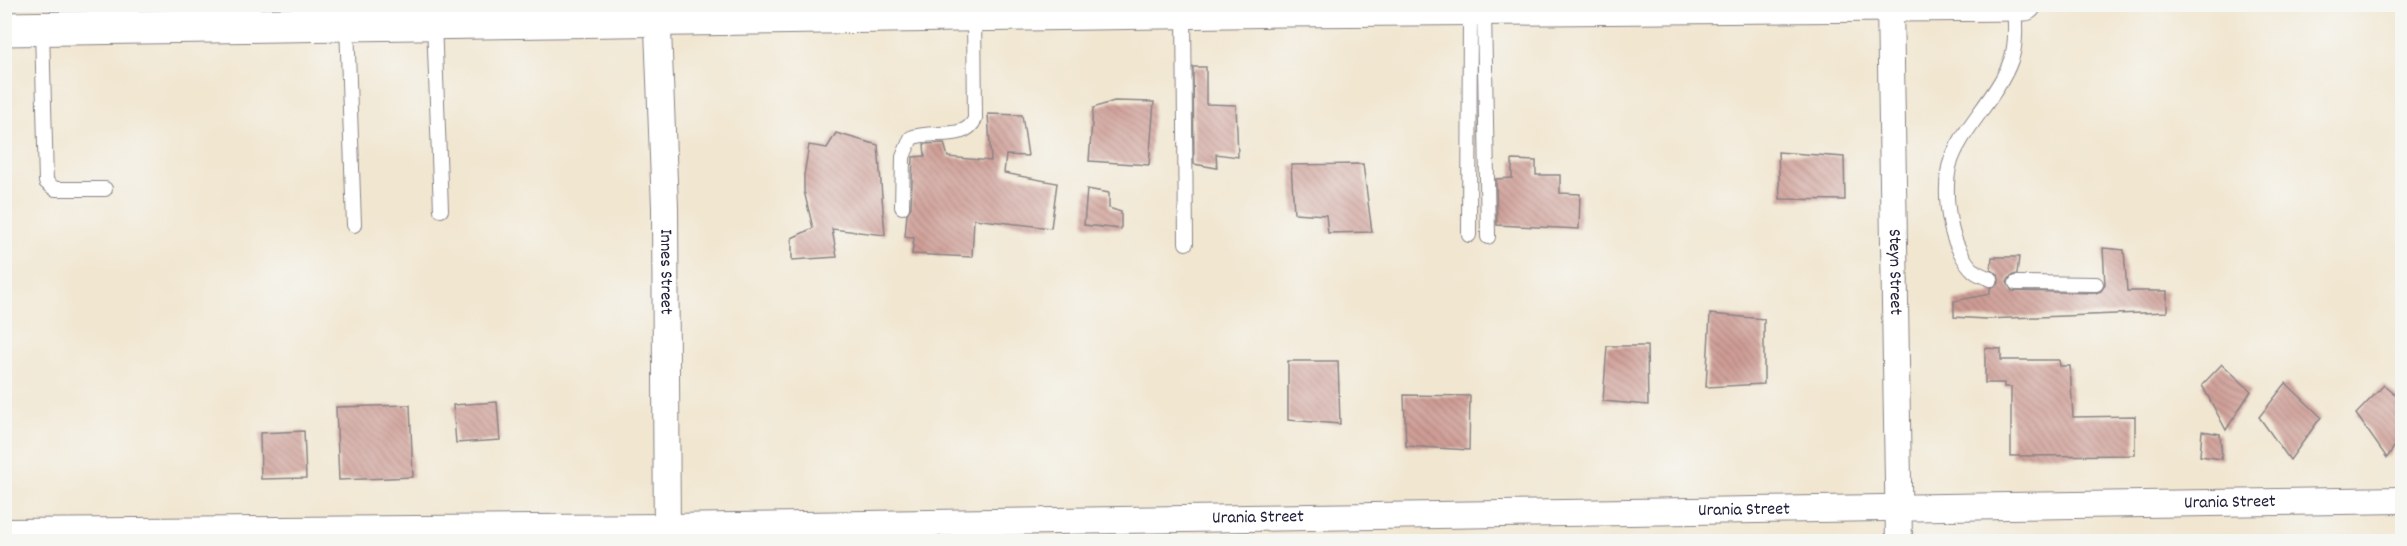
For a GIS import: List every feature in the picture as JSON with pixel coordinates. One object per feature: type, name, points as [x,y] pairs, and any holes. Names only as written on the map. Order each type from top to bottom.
[{"type":"main road","points":[[4,29],[42,29],[249,15],[341,21],[492,13],[974,15],[2025,4]]},
{"type":"street","name":"Steyn Street","points":[[1890,5],[1899,542]]},
{"type":"street","name":"Innes Street","points":[[657,12],[664,207],[667,534]]},
{"type":"street","name":"Urania Street","points":[[4,532],[667,534],[1899,507],[2403,500]]},
{"type":"lane","points":[[1991,279],[1974,271],[1953,240],[1947,208],[1947,184],[1957,148],[1998,89],[2011,59],[2016,38],[2014,5]]},
{"type":"lane","points":[[1469,235],[1477,9]]},
{"type":"lane","points":[[1477,9],[1488,237]]},
{"type":"lane","points":[[1184,12],[1186,243]]},
{"type":"lane","points":[[902,207],[903,157],[911,138],[918,135],[964,131],[972,126],[975,118],[974,15]]},
{"type":"lane","points":[[426,16],[441,210]]},
{"type":"lane","points":[[341,21],[354,225]]},
{"type":"lane","points":[[42,29],[46,182],[55,189],[105,189]]},
{"type":"lane","points":[[2016,283],[2096,284]]},
{"type":"building","points":[[1193,67],[1206,67],[1206,104],[1236,105],[1238,157],[1216,154],[1217,168],[1194,164]]},
{"type":"building","points":[[1114,101],[1154,102],[1149,165],[1089,161],[1093,108]]},
{"type":"building","points":[[988,114],[1022,115],[1028,156],[1006,155],[1004,173],[1057,183],[1051,228],[974,219],[972,257],[912,254],[914,238],[905,237],[907,214],[911,207],[913,157],[925,156],[924,144],[944,143],[948,157],[991,161]]},
{"type":"building","points":[[836,133],[878,145],[885,235],[832,229],[837,257],[792,260],[792,238],[813,228],[804,191],[809,145],[827,148]]},
{"type":"building","points":[[1778,152],[1844,157],[1845,200],[1780,199]]},
{"type":"building","points":[[1512,160],[1536,161],[1536,175],[1560,175],[1560,193],[1580,194],[1579,229],[1497,225],[1496,179],[1512,178]]},
{"type":"building","points":[[1363,164],[1372,232],[1328,233],[1326,215],[1294,213],[1291,165]]},
{"type":"building","points":[[1087,189],[1109,193],[1109,208],[1121,212],[1121,229],[1084,225]]},
{"type":"building","points":[[2103,248],[2124,250],[2127,291],[2167,291],[2167,312],[1985,319],[1954,317],[1954,301],[1990,294],[1990,288],[1999,283],[1998,274],[1991,270],[1992,257],[2019,257],[2017,274],[2011,276],[2007,282],[2012,291],[2096,293],[2101,291],[2105,285]]},
{"type":"building","points":[[1710,314],[1764,319],[1764,384],[1706,387]]},
{"type":"building","points":[[1607,346],[1647,346],[1648,405],[1603,401]]},
{"type":"building","points":[[1985,348],[2001,349],[2001,360],[2059,360],[2060,366],[2070,366],[2073,417],[2135,416],[2135,455],[2011,456],[2011,387],[2004,387],[2004,383],[1985,383]]},
{"type":"building","points":[[1288,361],[1338,361],[1340,424],[1288,420]]},
{"type":"building","points":[[2222,364],[2251,391],[2226,430],[2202,385]]},
{"type":"building","points":[[2286,383],[2321,417],[2290,460],[2259,417]]},
{"type":"building","points":[[2384,385],[2403,401],[2403,433],[2387,458],[2356,414]]},
{"type":"building","points":[[1404,395],[1470,396],[1469,450],[1406,446]]},
{"type":"building","points":[[497,402],[500,440],[456,443],[453,405]]},
{"type":"building","points":[[410,405],[413,477],[339,480],[336,407]]},
{"type":"building","points":[[304,431],[306,478],[261,479],[260,433]]},
{"type":"building","points":[[2202,431],[2220,434],[2222,459],[2200,456]]}]
